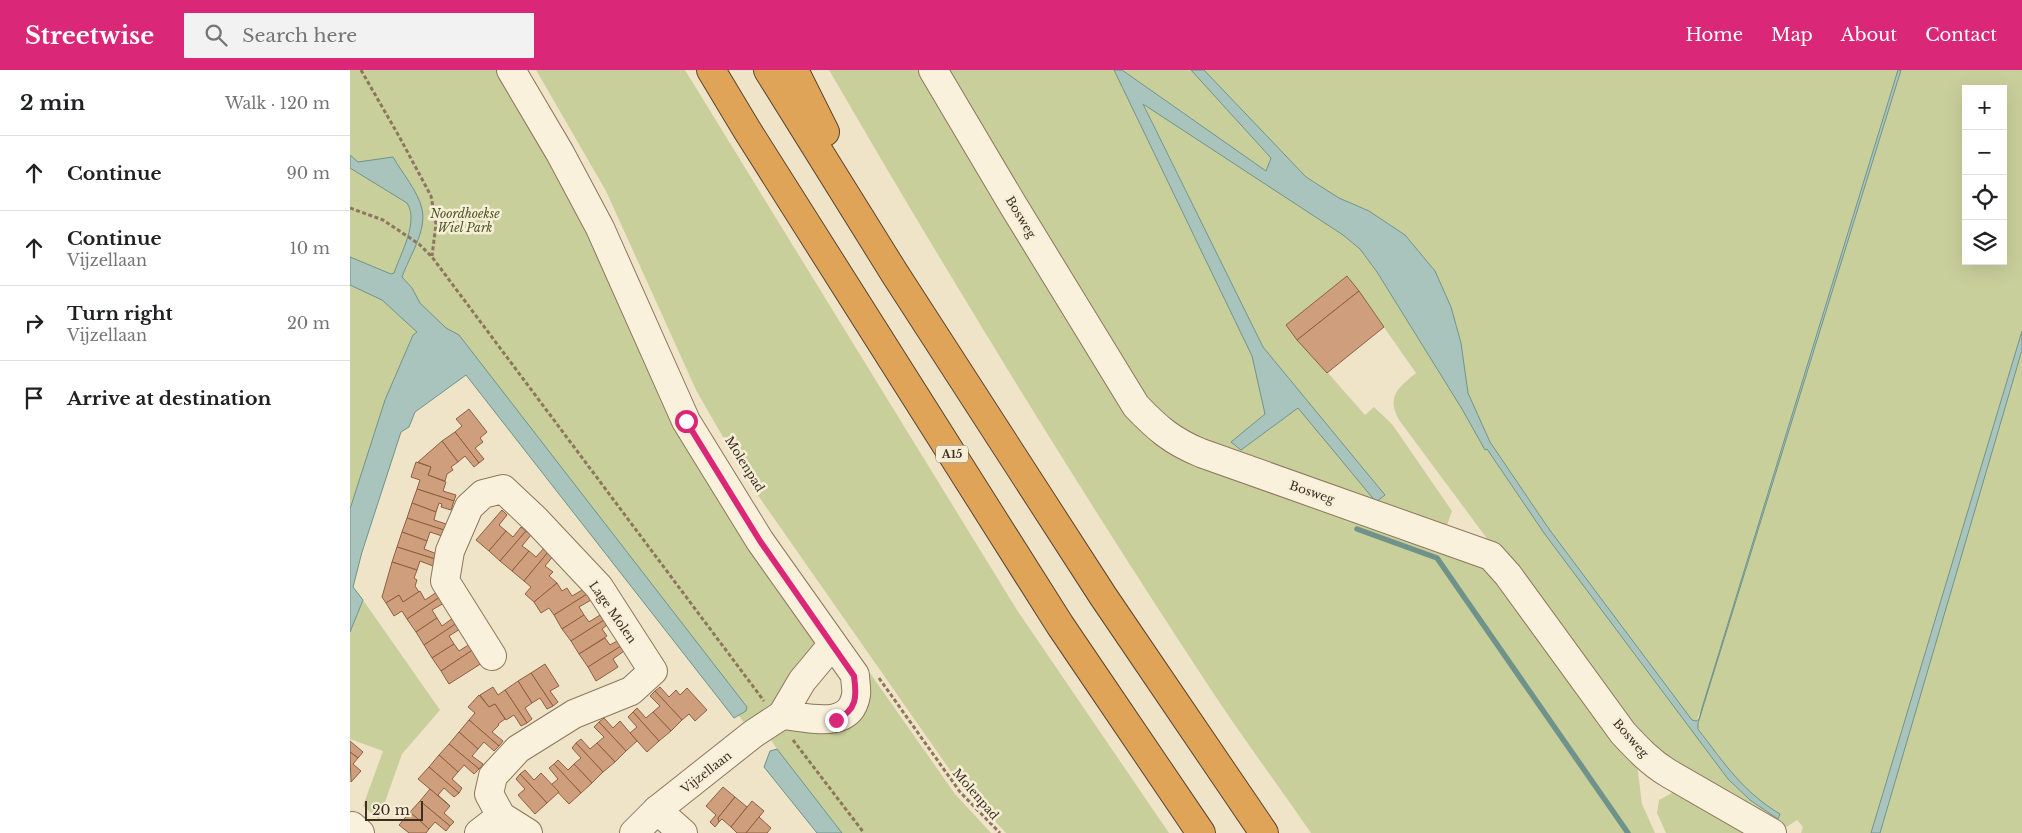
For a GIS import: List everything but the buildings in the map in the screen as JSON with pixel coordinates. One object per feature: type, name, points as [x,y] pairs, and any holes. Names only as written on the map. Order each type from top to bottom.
[{"type":"highway","name":"A15","points":[[711,70],[1060,625],[1201,833]]},
{"type":"highway","points":[[768,70],[895,274],[1103,596],[1264,833]]},
{"type":"highway","points":[[794,70],[895,274]]},
{"type":"street","points":[[511,70],[560,153],[600,228],[686,421],[760,541],[854,676],[856,695],[847,715],[836,720],[779,716]]},
{"type":"street","name":"Bosweg","points":[[933,70],[1136,406],[1154,426],[1177,443],[1201,454],[1491,556],[1508,575],[1623,733],[1639,751],[1655,765],[1772,833]]},
{"type":"street","name":"Lage Molen","points":[[492,656],[446,581],[450,551],[469,507],[483,494],[503,490],[536,520],[599,587],[653,671],[631,691],[574,714],[518,749],[493,776],[490,794],[501,816]]},
{"type":"street","name":"Vijzellaan","points":[[634,833],[657,810],[779,716],[802,681],[832,646]]},
{"type":"street","points":[[657,810],[683,833]]},
{"type":"street","points":[[479,833],[501,816],[528,833]]},
{"type":"path","points":[[360,70],[431,196],[436,224],[432,256]]},
{"type":"path","points":[[350,208],[383,220],[419,244],[432,256],[779,716],[864,833]]},
{"type":"path","name":"Molenpad","points":[[876,673],[960,792],[1000,833]]},
{"type":"green space","name":"Noordhoekse Wiel Park","points":[[350,70],[514,70],[667,391],[843,643],[749,729],[613,551],[441,333],[350,558]]},
{"type":"green space","points":[[536,70],[685,70],[1017,610],[1169,833],[1006,833],[959,783],[750,484],[697,392],[606,191]]},
{"type":"green space","points":[[829,70],[930,70],[1140,420],[1487,566],[1637,764],[1642,804],[1655,833],[1311,833],[1215,696],[1106,527],[965,300]]},
{"type":"green space","points":[[940,70],[1114,70],[1252,356],[1265,414],[1232,441],[1241,450],[1298,408],[1385,495],[1263,347],[1143,103],[1343,235],[1360,249],[1377,272],[1462,409],[1485,450],[1487,449],[1544,533],[1728,779],[1750,800],[1778,818],[1780,814],[1755,796],[1734,776],[1698,728],[1698,723],[1901,70],[2022,70],[2022,331],[1871,833],[1801,833],[1803,827],[1797,820],[1782,830],[1655,757],[1597,687],[1399,420],[1394,405],[1396,393],[1416,373],[1348,276],[1286,325],[1365,415],[1374,407],[1392,424],[1452,511],[1445,531],[1186,440],[1156,420]]},
{"type":"green space","points":[[1122,70],[1191,70],[1271,158],[1266,171]]},
{"type":"green space","points":[[1204,70],[1898,70],[1702,708],[1696,721],[1692,720],[1549,529],[1490,442],[1468,393],[1461,343],[1451,307],[1435,271],[1405,235],[1369,211],[1339,198],[1306,177]]},
{"type":"green space","points":[[2022,350],[2022,833],[1880,833]]},
{"type":"green space","points":[[363,600],[440,710],[402,754],[379,819],[363,806],[383,751],[350,739],[350,632]]},
{"type":"green space","points":[[851,646],[955,794],[991,833],[842,833],[777,749],[769,737],[786,726],[842,727]]},
{"type":"green space","points":[[1695,792],[1763,833],[1666,833],[1657,813],[1659,800],[1672,793]]},
{"type":"water","points":[[1114,70],[1122,70],[1266,171],[1271,158],[1191,70],[1204,70],[1306,177],[1339,198],[1369,211],[1405,235],[1435,271],[1451,307],[1461,343],[1468,393],[1490,442],[1549,529],[1692,720],[1696,721],[1699,719],[1898,70],[1901,70],[1698,723],[1698,729],[1735,776],[1755,796],[1780,814],[1778,819],[1750,800],[1728,779],[1544,533],[1487,449],[1485,450],[1462,409],[1377,272],[1360,249],[1343,235],[1143,104],[1263,347],[1385,495],[1376,502],[1298,408],[1241,450],[1231,442],[1265,414],[1252,356]]},
{"type":"water","points":[[350,155],[358,162],[393,157],[420,202],[423,217],[420,235],[402,277],[412,288],[420,303],[446,328],[459,335],[747,707],[746,711],[734,718],[466,375],[415,412],[409,427],[401,432],[362,552],[353,587],[363,600],[350,632],[350,509],[385,400],[413,335],[417,332],[382,300],[350,285],[350,257],[391,274],[394,273],[408,237],[411,219],[407,203],[350,168]]},
{"type":"water","points":[[2022,331],[2022,350],[1880,833],[1871,833]]},
{"type":"water","points":[[777,749],[842,833],[817,833],[764,767],[770,751]]},
{"type":"waterway","points":[[1357,529],[1437,558],[1628,833]]},
{"type":"route","points":[[686,421],[760,541],[854,676],[856,695],[853,705],[847,715],[836,720]]}]
